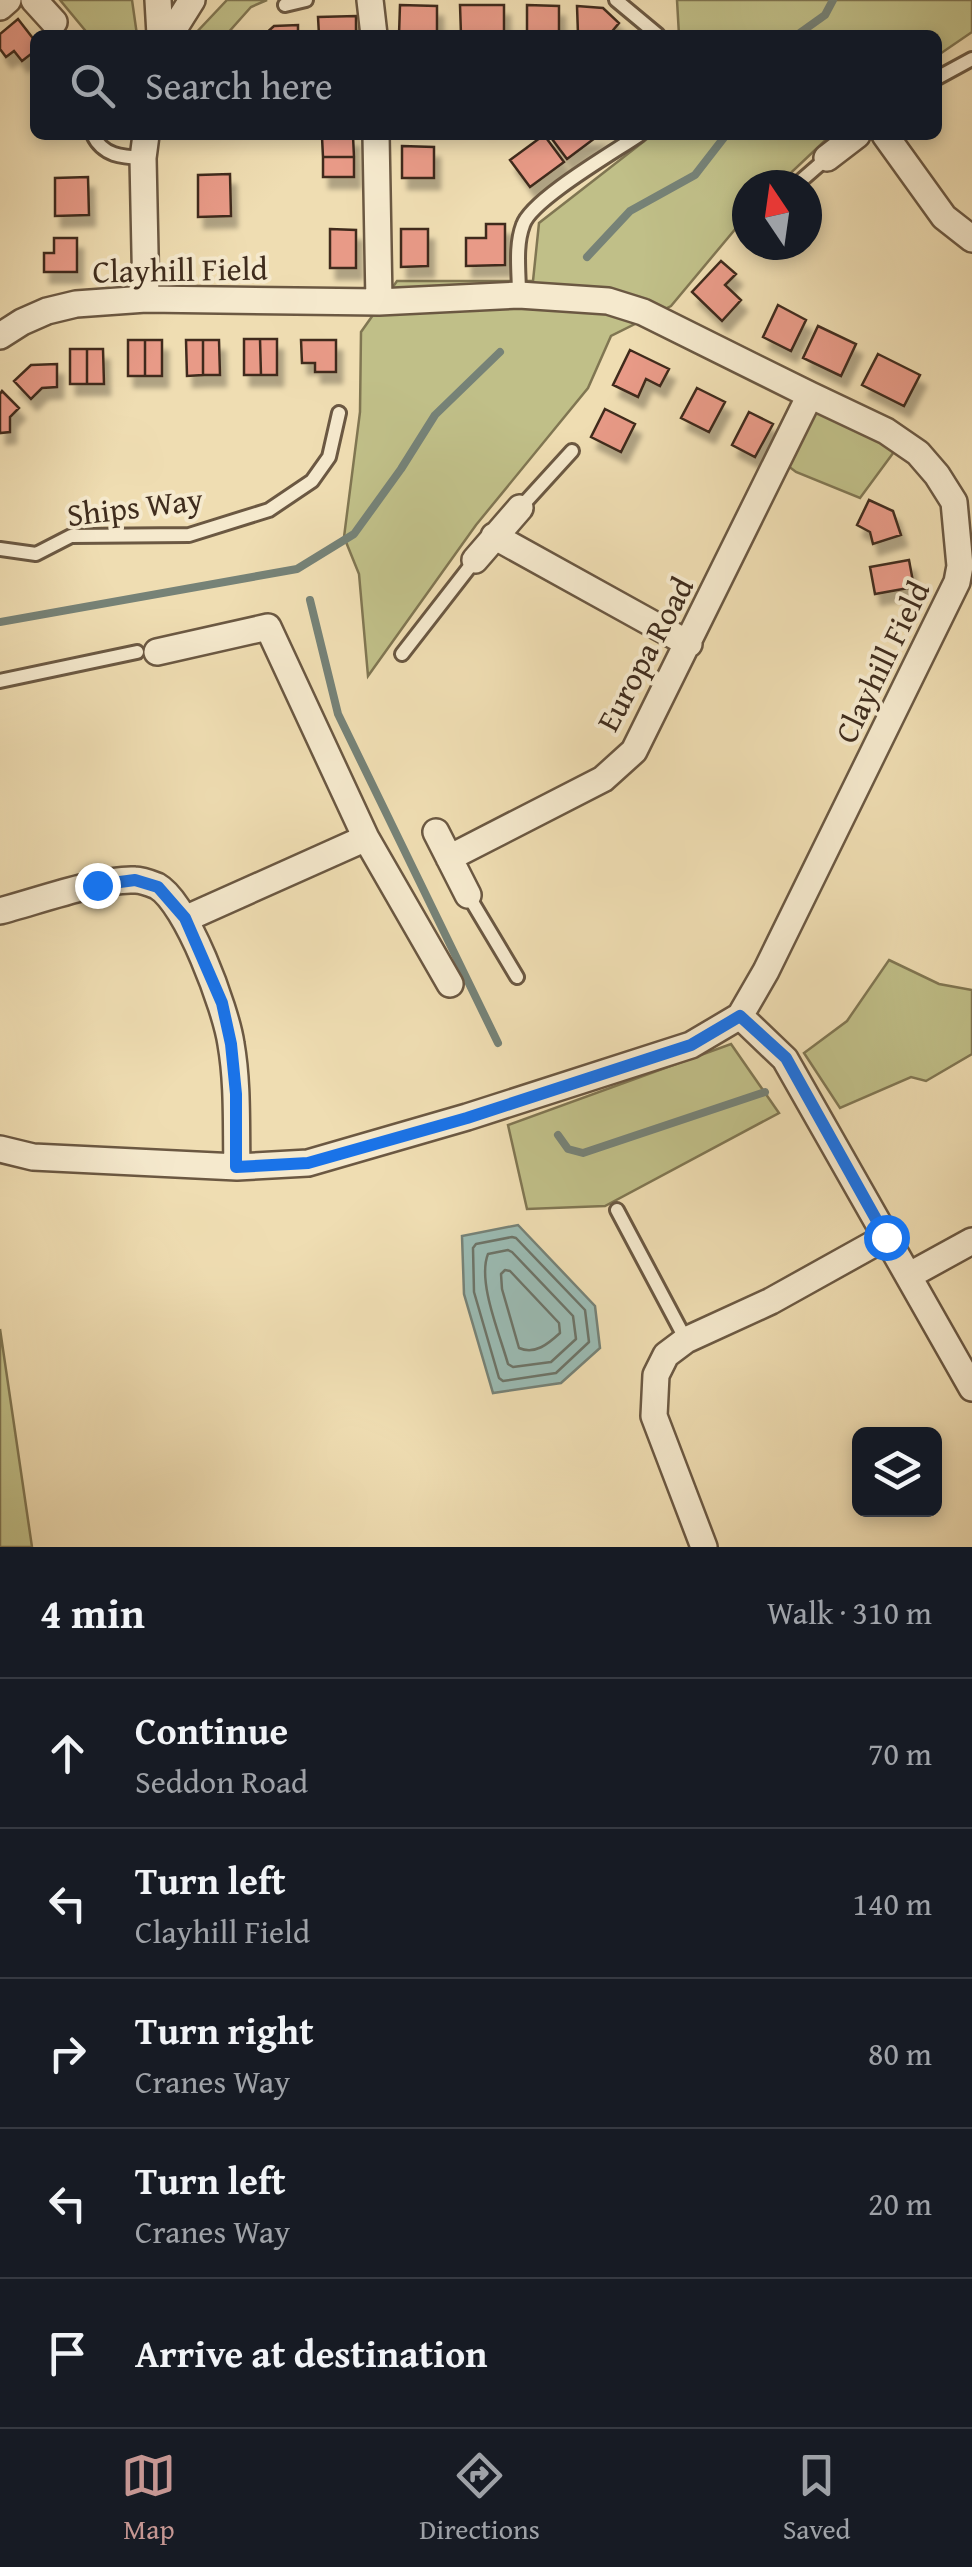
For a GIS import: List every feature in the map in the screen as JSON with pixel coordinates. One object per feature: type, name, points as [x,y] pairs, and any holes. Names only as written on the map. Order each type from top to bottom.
[{"type":"street","points":[[0,7],[8,0]]},
{"type":"street","points":[[34,0],[54,22]]},
{"type":"street","points":[[158,0],[160,30]]},
{"type":"street","points":[[173,30],[192,0]]},
{"type":"street","points":[[370,0],[373,30]]},
{"type":"street","points":[[376,140],[379,302]]},
{"type":"street","points":[[827,158],[851,140]]},
{"type":"street","points":[[889,140],[944,216],[972,239]]},
{"type":"street","points":[[145,147],[146,299]]},
{"type":"street","name":"Clayhill Field","points":[[0,336],[22,322],[76,304],[146,299],[379,302],[519,294],[608,301],[643,312],[886,430],[910,447],[963,499],[966,566],[766,971],[740,1016],[691,1045],[467,1118],[308,1163],[236,1167],[33,1157],[0,1149]]},
{"type":"street","name":"Europa Road","points":[[450,858],[603,779],[634,751],[810,396]]},
{"type":"street","points":[[475,560],[520,508]]},
{"type":"street","points":[[494,536],[689,644]]},
{"type":"street","points":[[147,652],[268,627],[366,838],[450,984]]},
{"type":"street","points":[[436,832],[468,895]]},
{"type":"street","points":[[185,918],[366,838]]},
{"type":"street","points":[[0,911],[97,885],[135,880],[158,887],[185,918],[222,1003],[236,1094],[236,1167]]},
{"type":"street","points":[[740,1016],[786,1058],[972,1388]]},
{"type":"street","points":[[704,1547],[654,1416],[656,1375],[666,1355],[686,1340],[771,1301],[886,1237]]},
{"type":"street","points":[[910,1275],[972,1240]]},
{"type":"lane","points":[[286,5],[306,0]]},
{"type":"lane","points":[[616,0],[652,30]]},
{"type":"lane","points":[[942,75],[972,59]]},
{"type":"lane","points":[[96,140],[99,147],[118,156],[145,147]]},
{"type":"lane","points":[[519,294],[524,221],[537,204],[632,140]]},
{"type":"lane","points":[[813,170],[827,158]]},
{"type":"lane","name":"Ships Way","points":[[0,548],[36,554],[72,536],[189,535],[269,510],[312,481],[328,457],[339,413]]},
{"type":"lane","points":[[520,508],[572,450]]},
{"type":"lane","points":[[402,654],[475,560]]},
{"type":"lane","points":[[0,681],[147,652]]},
{"type":"lane","points":[[468,895],[517,977]]},
{"type":"lane","points":[[616,1210],[686,1340]]},
{"type":"shaded area","points":[[60,0],[132,0],[136,30],[85,30]]},
{"type":"shaded area","points":[[227,0],[267,0],[251,7],[230,30],[199,30]]},
{"type":"shaded area","points":[[677,0],[972,0],[972,32],[942,53],[942,30],[679,30]]},
{"type":"shaded area","points":[[646,140],[826,140],[794,170],[732,170],[732,233],[671,306],[611,336],[588,388],[476,525],[368,676],[359,574],[344,537],[360,412],[361,332],[397,281],[533,281],[539,223]]},
{"type":"shaded area","points":[[808,399],[902,441],[860,498],[796,472],[783,462]]},
{"type":"shaded area","points":[[889,960],[939,984],[972,990],[972,1054],[926,1081],[911,1077],[840,1108],[804,1053],[847,1021]]},
{"type":"shaded area","points":[[731,1044],[779,1113],[605,1206],[527,1209],[508,1125]]},
{"type":"shaded area","points":[[0,1329],[32,1547],[0,1547]]},
{"type":"water","points":[[518,1225],[595,1306],[600,1348],[561,1383],[493,1393],[464,1294],[462,1236]]},
{"type":"building","points":[[400,5],[437,6],[437,30],[399,30]]},
{"type":"building","points":[[460,5],[504,5],[504,30],[461,30]]},
{"type":"building","points":[[527,5],[559,6],[559,30],[527,30]]},
{"type":"building","points":[[577,6],[603,8],[619,23],[613,30],[578,30]]},
{"type":"building","points":[[356,16],[356,30],[319,30],[318,17]]},
{"type":"building","points":[[18,19],[30,35],[30,55],[22,61],[14,51],[6,57],[0,49],[0,34]]},
{"type":"building","points":[[298,25],[298,30],[270,30],[274,26]]},
{"type":"building","points":[[322,140],[353,140],[354,157],[323,157]]},
{"type":"building","points":[[537,140],[548,140],[564,162],[530,187],[510,160]]},
{"type":"building","points":[[553,140],[592,140],[567,159]]},
{"type":"building","points":[[402,146],[434,147],[434,178],[402,178]]},
{"type":"building","points":[[323,157],[354,157],[354,177],[323,177]]},
{"type":"building","points":[[230,174],[231,216],[198,217],[198,175]]},
{"type":"building","points":[[88,177],[89,215],[55,216],[55,178]]},
{"type":"building","points":[[486,224],[505,224],[505,265],[466,266],[466,238],[486,238]]},
{"type":"building","points":[[330,229],[356,230],[356,268],[330,268]]},
{"type":"building","points":[[401,229],[428,229],[428,266],[401,267]]},
{"type":"building","points":[[54,238],[77,238],[77,272],[44,272],[44,253],[54,253]]},
{"type":"building","points":[[721,261],[736,274],[725,285],[741,300],[722,321],[692,292]]},
{"type":"building","points":[[778,305],[806,320],[791,351],[763,337]]},
{"type":"building","points":[[818,326],[856,344],[841,376],[803,358]]},
{"type":"building","points":[[244,339],[260,339],[261,375],[244,375]]},
{"type":"building","points":[[260,339],[277,339],[277,375],[261,375]]},
{"type":"building","points":[[128,340],[145,340],[145,376],[128,376]]},
{"type":"building","points":[[145,340],[162,340],[162,376],[145,376]]},
{"type":"building","points":[[186,340],[203,340],[203,375],[187,376]]},
{"type":"building","points":[[203,340],[219,340],[220,375],[203,375]]},
{"type":"building","points":[[301,340],[336,340],[336,372],[315,372],[315,363],[302,363]]},
{"type":"building","points":[[70,349],[87,349],[87,384],[70,384]]},
{"type":"building","points":[[87,349],[103,349],[104,384],[87,384]]},
{"type":"building","points":[[630,350],[669,369],[660,386],[646,379],[638,397],[613,385]]},
{"type":"building","points":[[878,354],[920,375],[904,406],[862,385]]},
{"type":"building","points":[[57,364],[57,387],[42,388],[31,399],[14,381],[31,365]]},
{"type":"building","points":[[697,388],[725,402],[709,432],[681,418]]},
{"type":"building","points":[[2,391],[19,408],[10,417],[10,432],[0,433],[0,394]]},
{"type":"building","points":[[605,409],[635,424],[621,452],[591,437]]},
{"type":"building","points":[[749,412],[773,424],[755,457],[732,445]]},
{"type":"building","points":[[869,500],[893,511],[901,535],[873,544],[870,532],[857,525]]},
{"type":"building","points":[[909,560],[914,587],[875,594],[870,567]]},
{"type":"waterway","points":[[804,30],[825,15],[833,0]]},
{"type":"waterway","points":[[587,257],[630,211],[695,175],[722,140]]},
{"type":"waterway","points":[[0,622],[297,569],[354,534],[435,415],[500,352]]},
{"type":"waterway","points":[[310,600],[338,714],[498,1043]]},
{"type":"waterway","points":[[558,1135],[568,1149],[583,1153],[765,1092]]},
{"type":"route","points":[[97,885],[135,880],[158,887],[185,918],[222,1003],[231,1044],[236,1167],[308,1163],[467,1118],[691,1045],[740,1016],[786,1058],[886,1237]]}]
